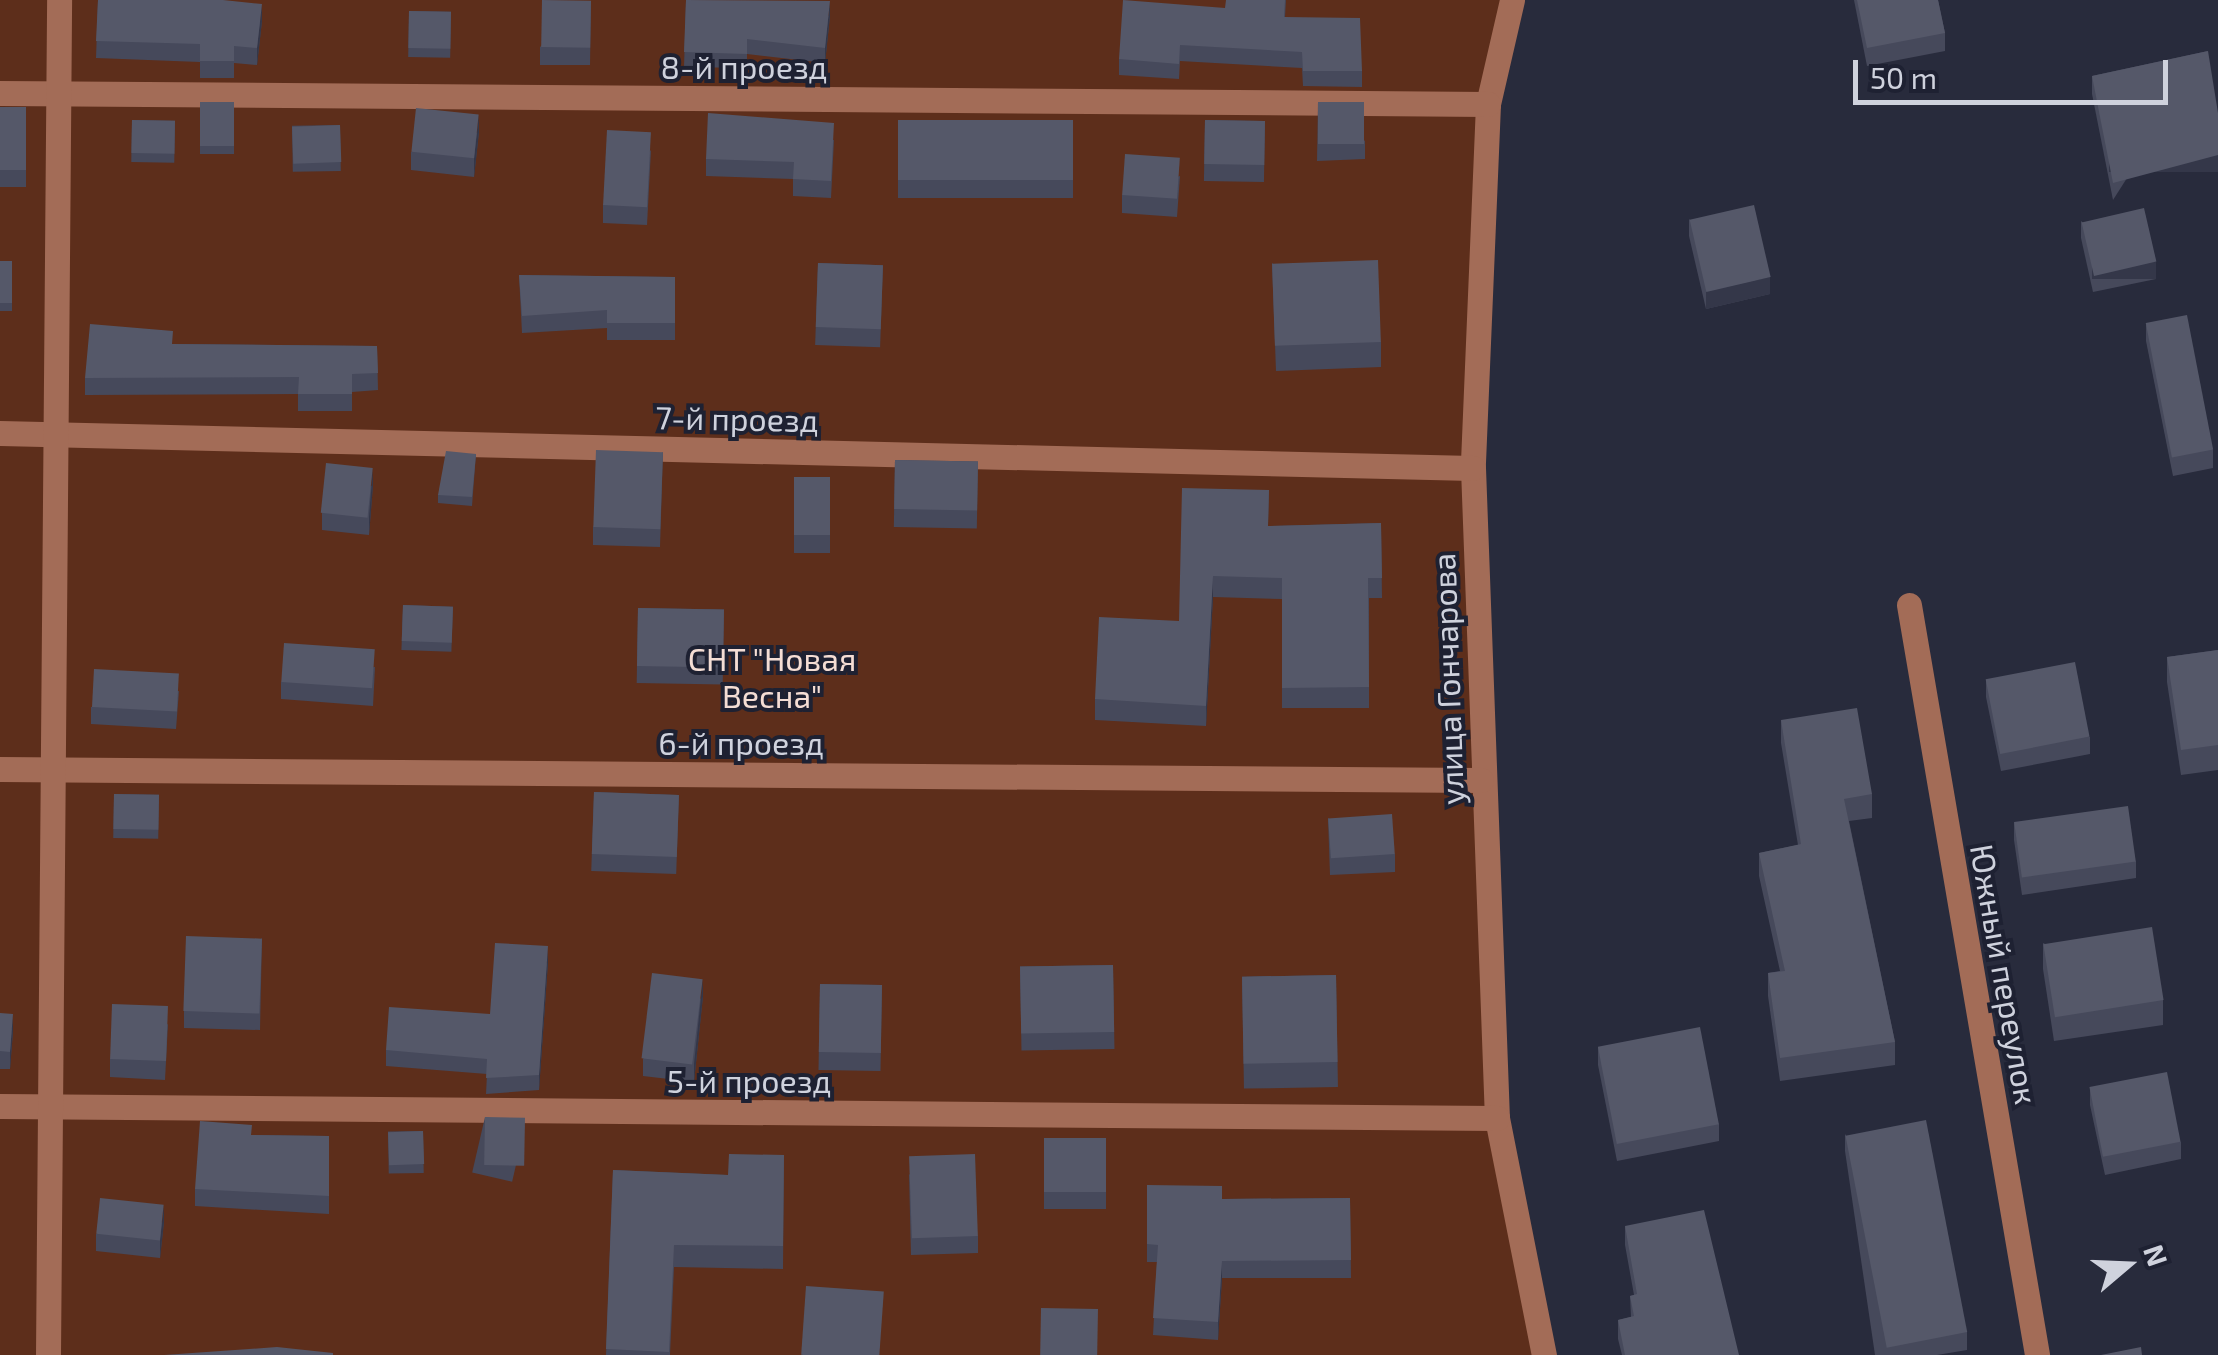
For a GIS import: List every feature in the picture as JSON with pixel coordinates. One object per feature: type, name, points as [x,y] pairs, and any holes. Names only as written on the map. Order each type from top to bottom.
[{"type":"street","points":[[48,1355],[51,433],[59,0]]},
{"type":"street","name":"улица Гончарова","points":[[1512,0],[1488,104],[1473,468],[1497,1118],[1544,1355]]},
{"type":"street","name":"8-й проезд","points":[[0,93],[1488,104]]},
{"type":"street","name":"7-й проезд","points":[[0,433],[1473,468]]},
{"type":"street","name":"Южный переулок","points":[[1908,605],[2037,1355]]},
{"type":"street","name":"6-й проезд","points":[[0,769],[1482,780]]},
{"type":"street","name":"5-й проезд","points":[[0,1106],[1497,1118]]},
{"type":"green space","name":"СНТ \"Новая Весна\"","points":[[0,0],[1512,0],[1488,104],[1473,468],[1497,1118],[1544,1355],[0,1355]]},
{"type":"building","points":[[98,0],[223,0],[262,4],[257,48],[234,46],[234,61],[200,61],[200,44],[96,41]]},
{"type":"building","points":[[542,0],[591,1],[590,48],[541,47]]},
{"type":"building","points":[[686,0],[830,1],[825,48],[747,39],[747,54],[684,52]]},
{"type":"building","points":[[1123,0],[1225,8],[1226,0],[1285,0],[1284,17],[1360,18],[1362,71],[1303,71],[1302,52],[1180,45],[1179,64],[1119,59]]},
{"type":"building","points":[[1857,0],[1938,0],[1945,33],[1867,48]]},
{"type":"building","points":[[409,11],[451,12],[450,49],[408,48]]},
{"type":"building","points":[[2208,51],[2218,113],[2218,155],[2113,183],[2092,76]]},
{"type":"building","points":[[200,102],[234,102],[234,146],[200,146]]},
{"type":"building","points":[[1318,102],[1364,102],[1364,144],[1318,144]]},
{"type":"building","points":[[0,107],[26,107],[26,170],[0,170]]},
{"type":"building","points":[[416,108],[479,115],[474,158],[411,152]]},
{"type":"building","points":[[708,113],[834,123],[831,181],[793,179],[794,162],[706,159]]},
{"type":"building","points":[[132,120],[175,121],[174,154],[131,153]]},
{"type":"building","points":[[898,120],[1073,120],[1073,180],[898,180]]},
{"type":"building","points":[[1205,120],[1265,121],[1264,165],[1204,164]]},
{"type":"building","points":[[340,125],[341,162],[293,164],[292,127]]},
{"type":"building","points":[[607,130],[651,132],[647,207],[603,205]]},
{"type":"building","points":[[1125,154],[1180,158],[1177,199],[1122,195]]},
{"type":"building","points":[[1754,205],[1771,277],[1706,292],[1690,220]]},
{"type":"building","points":[[2144,208],[2156,262],[2094,276],[2082,222]]},
{"type":"building","points":[[1378,260],[1381,342],[1275,346],[1272,264]]},
{"type":"building","points":[[0,261],[12,261],[12,303],[0,303]]},
{"type":"building","points":[[818,263],[883,265],[881,329],[816,327]]},
{"type":"building","points":[[519,275],[675,277],[675,323],[607,323],[607,310],[522,316]]},
{"type":"building","points":[[2187,315],[2213,449],[2172,457],[2146,323]]},
{"type":"building","points":[[90,324],[173,331],[172,344],[377,346],[378,373],[352,374],[352,394],[298,394],[299,377],[85,378]]},
{"type":"building","points":[[596,450],[663,452],[660,529],[593,527]]},
{"type":"building","points":[[446,451],[476,454],[472,497],[438,495]]},
{"type":"building","points":[[895,460],[978,461],[977,510],[894,509]]},
{"type":"building","points":[[326,463],[373,468],[368,518],[321,513]]},
{"type":"building","points":[[794,477],[830,477],[830,535],[794,535]]},
{"type":"building","points":[[1182,488],[1269,490],[1268,526],[1381,523],[1382,578],[1368,578],[1369,687],[1282,688],[1282,578],[1213,576],[1206,706],[1095,699],[1099,617],[1179,621]]},
{"type":"building","points":[[403,605],[453,607],[452,643],[402,641]]},
{"type":"building","points":[[638,608],[724,610],[723,667],[637,666]]},
{"type":"building","points":[[284,643],[375,649],[372,688],[281,682]]},
{"type":"building","points":[[2218,650],[2218,745],[2181,750],[2167,657]]},
{"type":"building","points":[[2075,662],[2090,737],[2000,754],[1986,679]]},
{"type":"building","points":[[94,669],[179,673],[177,711],[92,707]]},
{"type":"building","points":[[1857,708],[1872,794],[1844,799],[1895,1042],[1780,1058],[1768,973],[1785,971],[1759,853],[1801,844],[1781,720]]},
{"type":"building","points":[[594,792],[679,795],[677,857],[592,854]]},
{"type":"building","points":[[114,794],[159,795],[158,830],[113,829]]},
{"type":"building","points":[[2128,806],[2136,861],[2022,877],[2014,822]]},
{"type":"building","points":[[1392,814],[1395,854],[1331,858],[1328,818]]},
{"type":"building","points":[[2152,927],[2164,1000],[2055,1017],[2043,944]]},
{"type":"building","points":[[186,936],[262,939],[259,1014],[183,1011]]},
{"type":"building","points":[[495,943],[548,946],[539,1075],[486,1078],[487,1059],[386,1050],[389,1007],[490,1014]]},
{"type":"building","points":[[1113,965],[1114,1032],[1021,1034],[1020,967]]},
{"type":"building","points":[[652,973],[703,979],[692,1065],[642,1058]]},
{"type":"building","points":[[1336,975],[1338,1062],[1244,1064],[1242,977]]},
{"type":"building","points":[[820,984],[882,985],[881,1053],[819,1052]]},
{"type":"building","points":[[112,1004],[168,1006],[166,1061],[110,1059]]},
{"type":"building","points":[[0,1013],[13,1014],[10,1052],[0,1051]]},
{"type":"building","points":[[1700,1027],[1719,1124],[1617,1144],[1598,1047]]},
{"type":"building","points":[[2167,1072],[2181,1142],[2103,1157],[2089,1087]]},
{"type":"building","points":[[485,1117],[525,1118],[524,1166],[484,1165]]},
{"type":"building","points":[[1926,1120],[1967,1332],[1887,1348],[1846,1136]]},
{"type":"building","points":[[200,1121],[252,1125],[251,1135],[329,1136],[329,1196],[195,1189]]},
{"type":"building","points":[[423,1131],[424,1164],[389,1165],[388,1132]]},
{"type":"building","points":[[1044,1138],[1106,1138],[1106,1192],[1044,1192]]},
{"type":"building","points":[[729,1154],[784,1155],[783,1246],[674,1245],[669,1352],[606,1349],[613,1170],[728,1175]]},
{"type":"building","points":[[975,1154],[978,1236],[912,1238],[909,1156]]},
{"type":"building","points":[[1147,1185],[1222,1186],[1222,1199],[1350,1198],[1351,1260],[1222,1261],[1218,1322],[1153,1318],[1158,1245],[1147,1244]]},
{"type":"building","points":[[100,1198],[164,1205],[160,1240],[96,1234]]},
{"type":"building","points":[[1704,1210],[1739,1355],[1625,1355],[1618,1320],[1634,1316],[1630,1296],[1637,1294],[1625,1226]]},
{"type":"building","points":[[806,1286],[884,1291],[879,1355],[801,1355]]},
{"type":"building","points":[[1041,1308],[1098,1309],[1097,1355],[1040,1355]]},
{"type":"building","points":[[277,1347],[333,1355],[164,1355]]},
{"type":"building","points":[[2141,1347],[2142,1355],[2101,1355]]}]
